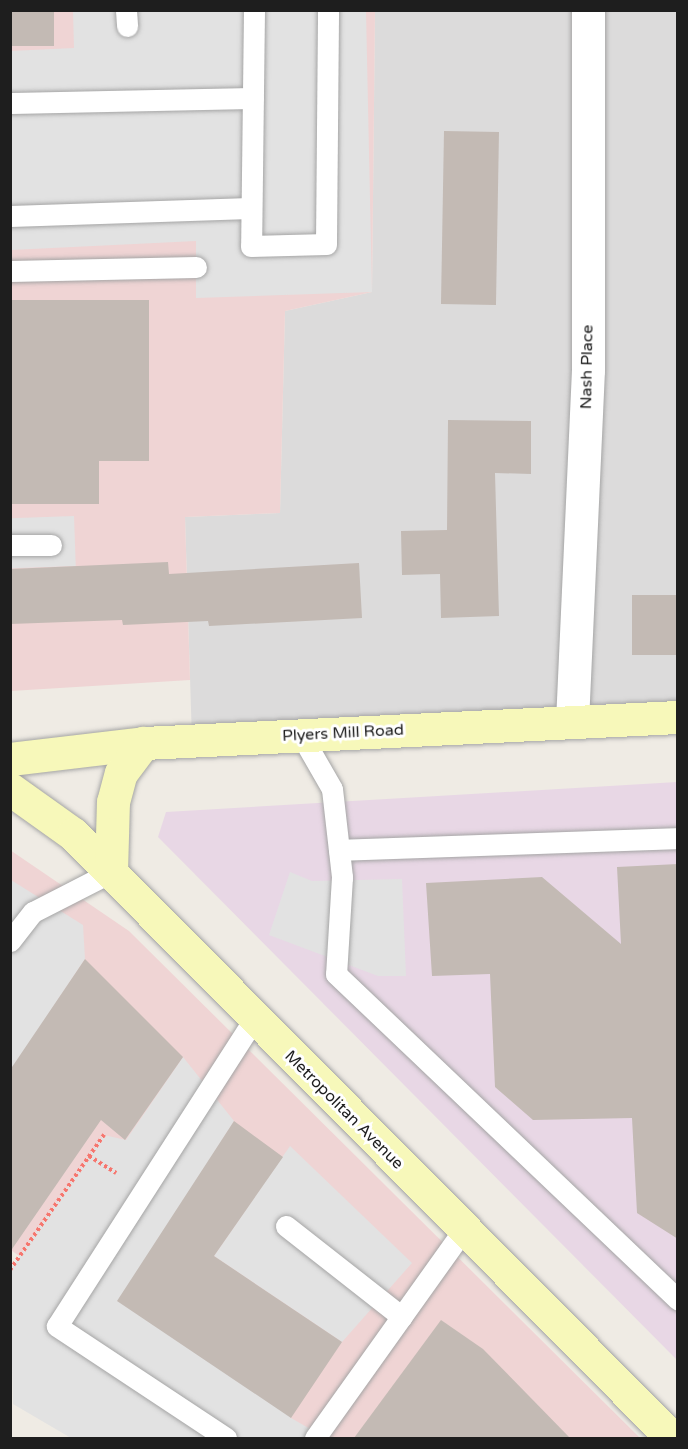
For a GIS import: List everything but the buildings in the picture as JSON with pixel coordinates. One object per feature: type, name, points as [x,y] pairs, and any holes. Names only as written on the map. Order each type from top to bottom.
[{"type":"main road","name":"Plyers Mill Road","points":[[10,759],[144,743],[678,717]]},
{"type":"main road","points":[[111,872],[116,793],[121,773],[144,743]]},
{"type":"main road","name":"Metropolitan Avenue","points":[[10,789],[57,819],[672,1438]]},
{"type":"street","name":"Nash Place","points":[[572,722],[588,370],[588,10]]},
{"type":"lane","points":[[254,10],[251,246],[326,244],[328,10]]},
{"type":"lane","points":[[10,103],[253,98]]},
{"type":"lane","points":[[10,216],[250,208]]},
{"type":"lane","points":[[10,271],[196,267]]},
{"type":"lane","points":[[10,545],[51,545]]},
{"type":"lane","points":[[301,735],[332,789],[339,850],[336,974],[678,1300]]},
{"type":"lane","points":[[339,850],[678,838]]},
{"type":"lane","points":[[10,941],[33,912],[111,872]]},
{"type":"lane","points":[[226,1438],[57,1326],[254,1019]]},
{"type":"lane","points":[[286,1226],[402,1317]]},
{"type":"lane","points":[[315,1438],[464,1229]]},
{"type":"path","points":[[10,1270],[104,1135]]},
{"type":"shaded area","points":[[11,11],[375,11],[372,292],[285,311],[280,513],[185,517],[190,680],[11,691]]},
{"type":"shaded area","points":[[73,11],[366,11],[372,292],[196,298],[196,241],[11,250],[10,51],[74,48]]},
{"type":"shaded area","points":[[375,11],[677,11],[677,717],[192,741],[185,517],[280,513],[285,311],[372,292]]},
{"type":"shaded area","points":[[74,516],[76,566],[12,568],[10,518]]},
{"type":"shaded area","points":[[677,782],[677,1360],[158,837],[166,812]]},
{"type":"shaded area","points":[[10,850],[129,931],[640,1438],[262,1438],[11,1250]]},
{"type":"shaded area","points":[[290,872],[312,881],[402,879],[406,976],[378,976],[269,935]]},
{"type":"shaded area","points":[[11,880],[83,925],[85,959],[11,1070]]},
{"type":"shaded area","points":[[183,1057],[234,1121],[168,1226],[291,1418],[326,1438],[71,1438],[13,1404],[10,1270],[104,1135],[126,1140]]},
{"type":"shaded area","points":[[290,1146],[412,1263],[342,1342],[214,1256]]}]
